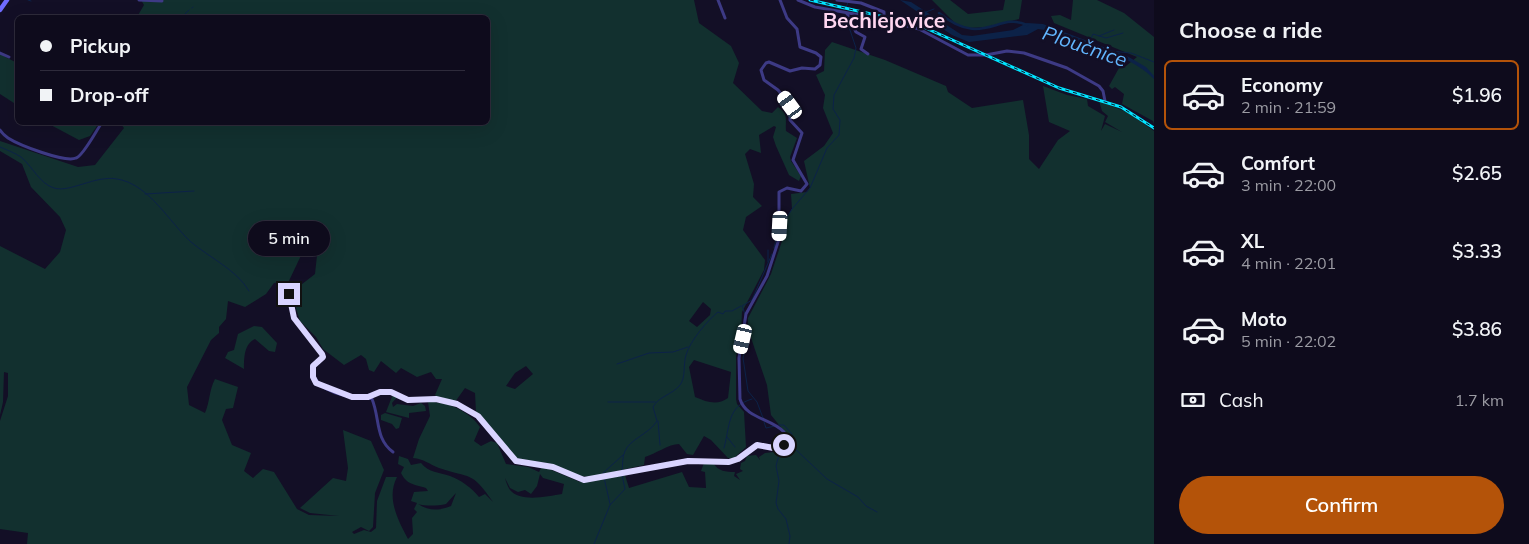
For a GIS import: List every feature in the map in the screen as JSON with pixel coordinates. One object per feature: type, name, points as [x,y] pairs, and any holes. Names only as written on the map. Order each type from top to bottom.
[{"type":"main road","points":[[0,10],[7,0]]},
{"type":"street","points":[[139,0],[162,1]]},
{"type":"street","points":[[718,0],[724,18]]},
{"type":"street","points":[[368,397],[373,394],[391,392],[408,400],[436,399],[457,404],[478,416],[516,461],[553,467],[584,480],[688,461],[729,462],[738,459],[757,445],[781,448],[785,442],[784,432],[755,416],[742,405],[740,399],[739,358],[746,314],[767,276],[779,239],[779,192],[787,188],[801,191],[807,184],[793,160],[802,133],[790,120],[790,105],[778,90],[764,80],[761,70],[769,62],[790,71],[802,68],[816,69],[820,65],[821,57],[800,47],[797,29],[787,18],[780,0]]},
{"type":"street","points":[[798,0],[815,7],[884,20],[926,32],[968,55],[1013,51],[1067,68],[1099,86],[1103,91],[1104,101]]},
{"type":"street","points":[[837,0],[880,9],[885,14],[884,20]]},
{"type":"street","points":[[847,14],[856,32],[865,37],[862,49],[868,54]]},
{"type":"street","points":[[0,53],[9,57]]},
{"type":"street","points":[[0,130],[6,138],[56,157],[77,158],[100,125]]},
{"type":"street","points":[[289,294],[294,318],[323,357],[313,366],[313,377],[316,383],[344,395],[368,397],[372,400]]},
{"type":"street","points":[[373,394],[372,400],[380,436],[383,443],[393,452]]},
{"type":"green space","points":[[141,0],[694,0],[699,23],[731,46],[739,63],[733,83],[762,111],[772,113],[778,107],[784,112],[786,131],[797,138],[790,157],[801,176],[799,181],[789,175],[773,137],[776,127],[774,126],[759,135],[761,153],[750,149],[745,154],[754,184],[753,197],[762,206],[746,217],[743,230],[765,260],[764,270],[742,312],[741,335],[736,356],[736,399],[737,404],[744,412],[746,447],[734,458],[728,458],[711,440],[704,436],[693,455],[687,454],[679,444],[675,444],[645,457],[644,465],[590,477],[580,476],[547,463],[514,458],[505,444],[476,412],[475,393],[465,388],[455,402],[438,398],[435,395],[442,379],[436,379],[431,372],[417,377],[401,368],[396,373],[381,361],[374,372],[369,370],[366,359],[361,355],[344,365],[323,349],[316,337],[300,321],[295,305],[297,288],[315,274],[319,237],[317,231],[306,245],[287,285],[282,282],[274,283],[266,294],[245,307],[228,301],[226,319],[219,327],[219,333],[211,340],[187,387],[189,405],[205,413],[215,379],[238,387],[233,408],[226,409],[222,420],[232,445],[251,453],[244,471],[253,478],[263,469],[274,472],[297,509],[309,515],[339,516],[310,513],[300,508],[333,478],[346,481],[348,468],[343,430],[371,441],[384,470],[375,493],[373,527],[369,531],[361,527],[352,532],[354,534],[364,530],[371,532],[376,528],[377,501],[386,477],[397,477],[393,493],[395,509],[408,539],[413,534],[412,518],[417,512],[414,509],[417,503],[411,501],[414,492],[428,491],[426,488],[408,482],[403,477],[401,473],[404,467],[398,464],[399,456],[408,459],[411,465],[421,463],[431,470],[454,478],[470,487],[479,497],[485,494],[493,502],[480,485],[470,477],[413,458],[419,439],[430,416],[428,402],[450,405],[470,416],[480,427],[474,441],[481,446],[491,441],[497,443],[506,464],[528,467],[539,472],[542,466],[580,482],[625,475],[629,488],[682,472],[689,487],[706,488],[705,472],[701,471],[704,463],[714,464],[723,471],[735,472],[734,476],[740,480],[736,474],[743,471],[740,469],[741,463],[745,461],[747,456],[756,455],[760,460],[759,457],[765,453],[782,451],[788,436],[771,415],[767,385],[748,329],[748,318],[771,274],[782,241],[782,225],[792,209],[791,194],[807,192],[810,188],[804,161],[824,146],[833,133],[823,108],[825,95],[816,75],[824,71],[825,50],[832,42],[885,60],[946,86],[948,92],[972,108],[1023,100],[1029,135],[1029,159],[1039,169],[1058,140],[1070,131],[1049,122],[1043,86],[1067,95],[1087,99],[1088,106],[1105,116],[1101,131],[1105,124],[1122,132],[1105,122],[1108,116],[1102,111],[1099,101],[1129,113],[1154,131],[1154,544],[27,544],[28,533],[0,529],[0,421],[8,396],[8,373],[4,372],[3,402],[0,415],[0,246],[45,269],[60,252],[66,230],[60,217],[31,187],[22,164],[0,151],[0,141],[78,167],[95,165],[124,128],[122,125],[490,125],[490,15],[138,15],[144,5]],"holes":[[[703,302],[711,309],[710,315],[697,327],[689,321]],[[694,360],[731,372],[728,398],[716,403],[695,397],[689,367]],[[526,366],[533,374],[515,389],[506,386],[515,373]],[[540,474],[543,478],[564,484],[562,494],[528,498],[515,494],[510,490],[505,478],[510,488],[518,492],[525,490],[531,494],[537,486]],[[456,493],[451,506],[447,508],[430,509],[418,504],[446,504]]]},
{"type":"green space","points":[[932,0],[950,0],[968,14],[1003,10],[1005,0],[1022,0],[1019,19],[987,27],[969,28],[956,24]]},
{"type":"green space","points":[[1073,0],[1097,0],[1124,13],[1154,37],[1154,124],[1153,121],[1122,104],[1124,94],[1115,87],[1112,89],[1109,86],[1119,68],[1126,66],[1137,57],[1054,23],[1051,16],[1060,15],[1071,20]]},
{"type":"green space","points":[[0,54],[15,62],[15,104],[0,94]]},
{"type":"green space","points":[[51,125],[98,125],[90,136],[79,140]]},
{"type":"green space","points":[[254,326],[262,327],[277,343],[275,352],[269,351],[255,339],[251,341],[245,356],[244,369],[225,358],[228,352],[234,350],[238,334]]},
{"type":"green space","points":[[393,394],[398,396],[392,403],[393,407],[397,404],[413,406],[421,403],[425,406],[426,411],[409,413],[409,418],[386,412]]},
{"type":"green space","points":[[385,413],[402,418],[399,428],[396,429],[392,424],[381,420],[381,415]]},
{"type":"water","points":[[900,0],[911,2],[962,35],[972,36],[1013,30],[1027,23],[1043,24],[1127,56],[1146,67],[1154,76],[1154,79],[1142,69],[1116,55],[1045,30],[1038,29],[1027,35],[969,42],[952,35]]},
{"type":"waterway","points":[[846,8],[848,2]]},
{"type":"waterway","points":[[926,12],[934,9]]},
{"type":"waterway","points":[[184,15],[189,10]]},
{"type":"waterway","points":[[939,13],[954,23],[967,28],[979,29],[1007,22],[1027,25]]},
{"type":"waterway","points":[[781,227],[792,209],[810,188],[827,148],[839,135],[840,120],[833,109],[834,95],[854,58],[856,48],[845,15]]},
{"type":"waterway","name":"Ploučnice","points":[[1099,36],[1114,30]]},
{"type":"waterway","name":"Ploučnice","points":[[1089,43],[1093,34],[1106,38],[1123,33]]},
{"type":"waterway","name":"Ploučnice","points":[[1110,51],[1131,53],[1154,62]]},
{"type":"waterway","points":[[0,147],[21,157],[44,183],[54,188],[68,188],[109,178],[128,182],[139,188],[158,205],[191,242],[230,270],[249,291]]},
{"type":"waterway","points":[[145,194],[194,191]]},
{"type":"waterway","points":[[774,248],[778,232]]},
{"type":"waterway","points":[[768,250],[768,262]]},
{"type":"waterway","points":[[744,322],[745,314],[742,306],[752,300],[772,254]]},
{"type":"waterway","points":[[622,471],[623,456],[627,447],[654,426],[657,421],[653,407],[682,382],[686,355],[695,338],[718,312],[723,314],[725,311],[732,311],[741,306]]},
{"type":"waterway","points":[[746,326],[748,338],[743,358],[748,391],[757,402],[763,418]]},
{"type":"waterway","points":[[617,364],[649,353],[673,352],[688,347]]},
{"type":"waterway","points":[[724,448],[734,412],[744,402],[752,399]]},
{"type":"waterway","points":[[608,402],[655,402]]},
{"type":"waterway","points":[[658,421],[660,445]]},
{"type":"waterway","points":[[764,422],[766,428],[775,426]]},
{"type":"waterway","points":[[778,425],[784,425],[792,434],[791,445],[778,458],[776,466],[779,481],[776,503],[786,519],[790,536],[789,544]]},
{"type":"waterway","points":[[727,437],[735,447]]},
{"type":"waterway","points":[[792,446],[827,479],[858,497],[866,506],[877,512]]},
{"type":"waterway","points":[[610,504],[603,473],[623,455]]},
{"type":"waterway","points":[[594,544],[610,505],[625,489],[622,475]]},
{"type":"railway","points":[[810,0],[919,25],[1059,88],[1121,107],[1154,128]]},
{"type":"district","name":"Bechlejovice","points":[[884,20]]},
{"type":"route","points":[[289,294],[294,318],[315,343],[323,357],[313,366],[312,373],[316,383],[352,397],[361,398],[380,392],[391,392],[408,400],[436,399],[457,404],[478,416],[503,443],[516,461],[553,467],[584,480],[695,460],[729,462],[738,459],[757,445],[779,449],[784,445]]}]
